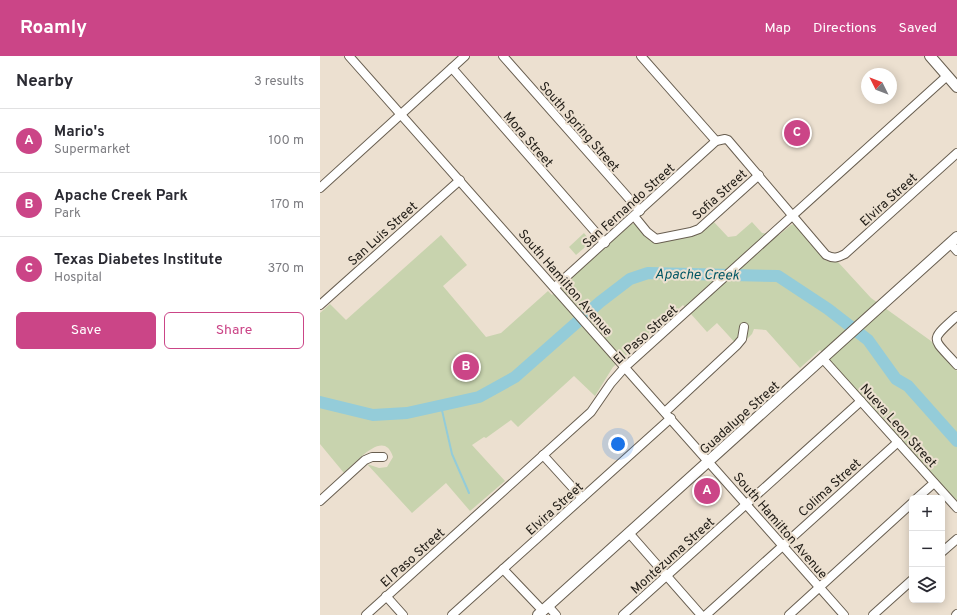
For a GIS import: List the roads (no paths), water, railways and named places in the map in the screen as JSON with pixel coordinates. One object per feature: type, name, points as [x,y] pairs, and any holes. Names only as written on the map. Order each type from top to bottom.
[{"type":"main road","points":[[930,56],[956,84]]},
{"type":"main road","name":"Guadalupe Street","points":[[543,611],[870,316],[955,244]]},
{"type":"street","name":"South Hamilton Avenue","points":[[349,56],[558,290],[844,615]]},
{"type":"street","points":[[320,187],[465,56]]},
{"type":"street","name":"South Spring Street","points":[[503,56],[637,214]]},
{"type":"street","points":[[642,56],[716,141],[725,139],[728,140],[793,216]]},
{"type":"street","name":"Mora Street","points":[[452,68],[605,243]]},
{"type":"street","name":"El Paso Street","points":[[366,615],[591,412],[611,383],[625,367],[947,76]]},
{"type":"street","name":"San Fernando Street","points":[[558,290],[605,243],[716,141]]},
{"type":"street","name":"Elvira Street","points":[[793,216],[826,255],[832,258],[845,254],[957,153]]},
{"type":"street","name":"Sofia Street","points":[[637,214],[647,232],[656,239],[691,232],[699,229],[759,175]]},
{"type":"street","name":"San Luis Street","points":[[320,305],[460,180]]},
{"type":"street","points":[[957,316],[938,333],[937,342],[957,365]]},
{"type":"street","name":"Elvira Street","points":[[452,615],[582,498],[668,415],[737,345],[742,339],[744,327]]},
{"type":"street","name":"Nueva Leon Street","points":[[823,359],[957,508]]},
{"type":"street","name":"Montezuma Street","points":[[623,615],[861,401]]},
{"type":"street","name":"Colima Street","points":[[706,615],[898,442]]},
{"type":"street","points":[[543,455],[582,498]]},
{"type":"street","points":[[320,501],[365,460],[372,457],[383,457]]},
{"type":"street","points":[[920,495],[934,483]]},
{"type":"street","points":[[789,615],[909,506]]},
{"type":"street","points":[[629,533],[701,615]]},
{"type":"street","points":[[945,549],[957,539]]},
{"type":"street","points":[[503,569],[543,611],[556,615]]},
{"type":"street","points":[[873,615],[909,583]]},
{"type":"street","points":[[386,596],[403,615]]},
{"type":"waterway","name":"Apache Creek","points":[[320,402],[373,415],[407,413],[479,397],[515,377],[600,302],[630,279],[648,273],[778,276],[828,309],[868,340],[896,379],[908,386],[957,441]]},
{"type":"waterway","points":[[441,406],[452,454],[469,493]]},
{"type":"place","name":"Texas Diabetes Institute","points":[[797,133]]},
{"type":"place","name":"Apache Creek Park","points":[[466,367]]},
{"type":"place","name":"Mario's","points":[[707,491]]}]
